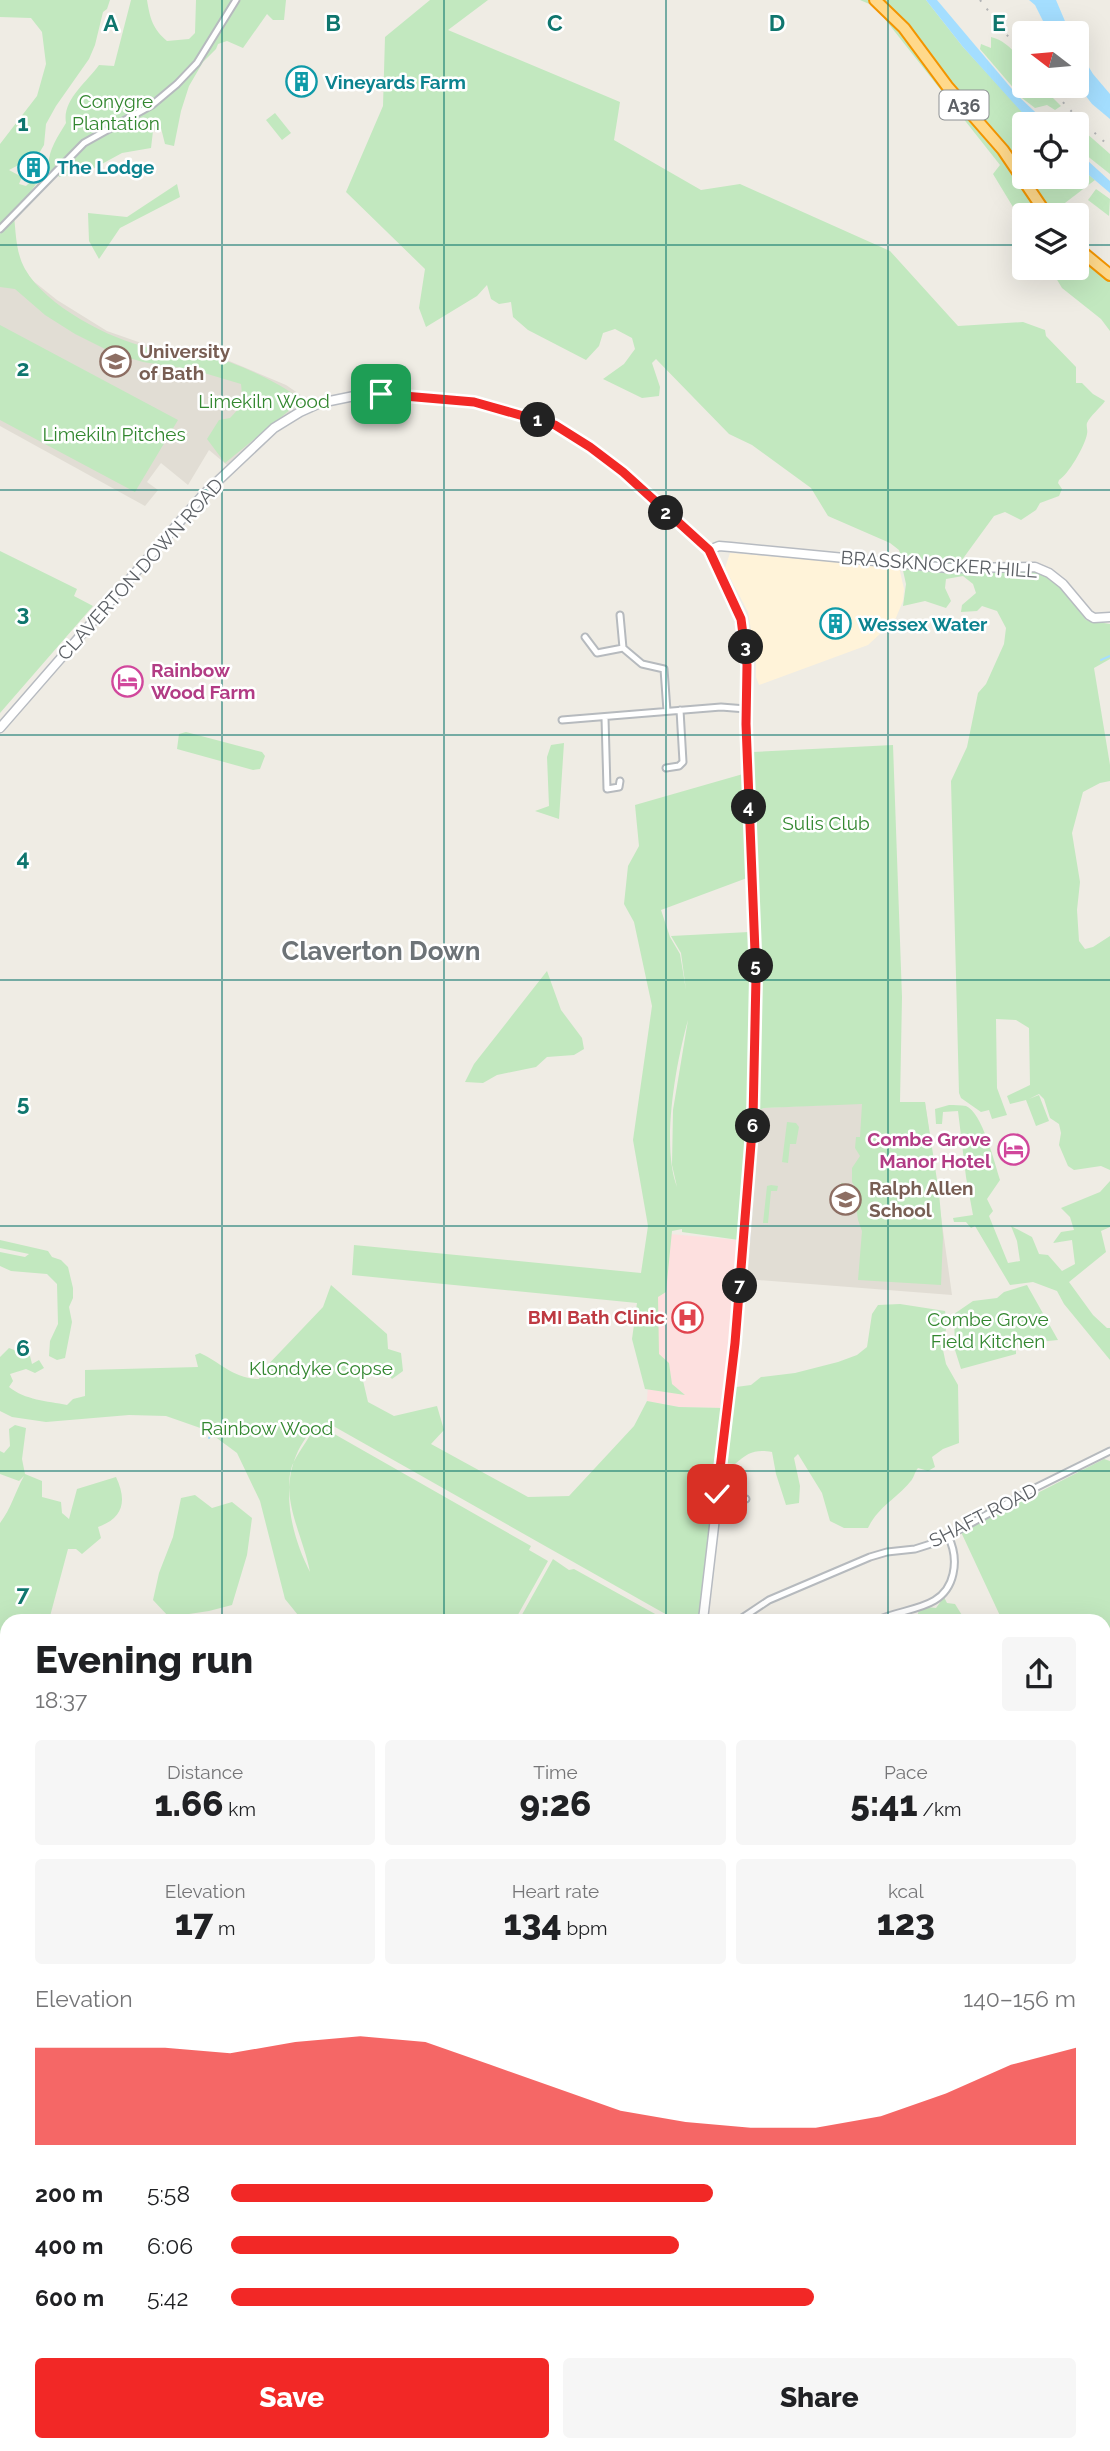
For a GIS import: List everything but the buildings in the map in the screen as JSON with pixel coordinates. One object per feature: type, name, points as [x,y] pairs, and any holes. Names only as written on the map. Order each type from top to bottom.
[{"type":"highway","name":"A36","points":[[874,0],[904,28],[943,80],[999,145],[1039,203]]},
{"type":"highway","points":[[1089,258],[1110,275]]},
{"type":"street","points":[[0,229],[84,143],[152,105],[177,84],[197,64],[236,0]]},
{"type":"street","name":"CLAVERTON DOWN ROAD","points":[[0,728],[203,495],[274,428],[320,403],[364,394],[474,402],[555,425],[623,472],[709,550],[741,619],[747,665],[746,709],[756,977],[753,1119],[735,1343],[704,1614]]},
{"type":"street","name":"BRASSKNOCKER HILL","points":[[709,550],[719,546],[948,568],[1035,567],[1049,573],[1063,584],[1089,615],[1094,618],[1110,617]]},
{"type":"street","points":[[620,615],[623,648],[642,664],[664,669],[667,711]]},
{"type":"street","points":[[585,637],[597,653],[623,648]]},
{"type":"street","points":[[562,720],[721,707],[746,709]]},
{"type":"street","points":[[666,769],[679,766],[683,762],[680,710]]},
{"type":"street","points":[[605,718],[607,789],[619,787],[620,781]]},
{"type":"street","name":"SHAFT ROAD","points":[[748,1614],[769,1600],[870,1557],[915,1549],[948,1536],[1033,1489],[1109,1454]]},
{"type":"street","points":[[717,1494],[746,1499]]},
{"type":"street","points":[[904,1614],[930,1604],[950,1585],[954,1559],[948,1536]]},
{"type":"shaded area","name":"University of Bath","points":[[0,234],[32,280],[57,300],[107,331],[147,345],[222,358],[286,385],[311,402],[292,411],[270,427],[227,465],[209,450],[188,485],[161,463],[147,482],[158,490],[145,506],[0,426]]},
{"type":"shaded area","name":"Wessex Water","points":[[730,553],[899,567],[904,589],[903,601],[895,620],[868,645],[759,685],[748,612],[725,568]]},
{"type":"shaded area","name":"Ralph Allen School","points":[[925,1102],[952,1295],[746,1279],[756,1150],[759,1125],[762,1121],[759,1110]]},
{"type":"shaded area","name":"BMI Bath Clinic","points":[[658,1233],[739,1240],[724,1408],[679,1407],[647,1401]]},
{"type":"green space","points":[[0,0],[110,0],[103,12],[89,59],[46,124],[44,145],[38,155],[9,170],[22,177],[19,184],[36,184],[0,226],[0,144],[37,96],[46,64],[42,32],[31,18],[0,17]]},
{"type":"green space","name":"Conygre Plantation","points":[[131,0],[147,0],[153,23],[167,41],[189,39],[195,33],[196,0],[286,0],[284,20],[273,20],[267,14],[243,48],[227,41],[218,44],[203,62],[189,86],[174,146],[165,144],[161,128],[153,131],[151,148],[122,153],[89,171],[60,177],[49,171],[48,164],[53,146],[66,123],[68,107],[76,92],[99,65],[114,66]]},
{"type":"green space","points":[[430,0],[488,0],[448,30],[620,102],[614,140],[701,190],[740,184],[890,251],[958,326],[1023,322],[1045,330],[1046,336],[1076,367],[1076,383],[1082,383],[1105,401],[1088,420],[1086,439],[1080,453],[1059,480],[1062,489],[1059,496],[1040,503],[1036,510],[1021,520],[1005,512],[994,516],[959,564],[902,560],[899,550],[890,543],[828,516],[811,488],[752,445],[729,434],[656,359],[652,363],[660,387],[659,396],[642,398],[603,379],[624,364],[635,349],[632,338],[615,329],[603,333],[599,346],[586,360],[528,330],[513,317],[511,302],[499,304],[491,299],[487,285],[477,296],[426,327],[419,308],[425,269],[346,192],[383,106],[385,37]]},
{"type":"green space","points":[[860,0],[926,0],[963,47],[1023,112],[1012,112],[1012,189],[1083,189],[1065,203],[1012,203],[1012,205],[993,174],[1000,165],[874,6]]},
{"type":"green space","points":[[991,37],[1012,50],[1012,86],[980,49],[981,44],[991,48]]},
{"type":"green space","points":[[1022,98],[1053,98],[1061,106],[1055,110],[1047,105],[1035,108]]},
{"type":"green space","points":[[275,113],[291,133],[282,140],[266,120]]},
{"type":"green space","points":[[1089,136],[1110,154],[1110,174],[1089,157]]},
{"type":"green space","points":[[177,184],[180,197],[120,228],[99,259],[89,241],[88,213],[127,217]]},
{"type":"green space","points":[[1096,189],[1110,199],[1109,216],[1088,200]]},
{"type":"green space","name":"Limekiln Wood","points":[[14,216],[18,250],[25,269],[48,296],[80,319],[134,344],[229,362],[268,379],[305,402],[291,409],[225,463],[207,439],[219,420],[230,418],[243,404],[241,384],[194,370],[143,362],[115,354],[45,315],[15,289],[0,287],[0,234]]},
{"type":"green space","points":[[1089,265],[1110,282],[1110,331],[1101,319],[1062,288],[1057,280],[1089,280]]},
{"type":"green space","name":"Limekiln Pitches","points":[[0,325],[178,420],[135,492],[0,420]]},
{"type":"green space","points":[[0,551],[77,589],[74,596],[93,606],[0,713]]},
{"type":"green space","points":[[902,566],[956,572],[1033,570],[1049,576],[1066,592],[1086,620],[1110,624],[1110,659],[1094,668],[1110,765],[1110,781],[1083,792],[1072,833],[1080,882],[1077,910],[1079,941],[1085,949],[1110,936],[1110,1170],[1101,1166],[1074,1170],[1068,1166],[1059,1145],[1059,1124],[1050,1118],[1044,1099],[1039,1094],[1029,1099],[1039,1095],[1049,1121],[1036,1126],[1026,1100],[1010,1104],[1007,1096],[1030,1085],[1029,1028],[1016,1020],[996,1019],[997,1088],[1007,1115],[992,1119],[989,1110],[981,1112],[961,1098],[959,1093],[951,781],[967,747],[978,693],[986,684],[1004,644],[1006,628],[997,611],[982,606],[977,611],[961,612],[962,605],[976,593],[973,584],[963,576],[946,579],[945,588],[951,601],[946,608],[925,601],[903,606],[906,584]]},
{"type":"green space","points":[[186,732],[262,752],[265,756],[260,769],[253,770],[177,749],[179,734]]},
{"type":"green space","points":[[564,743],[559,819],[535,811],[549,806],[547,757],[551,745]]},
{"type":"green space","name":"Sulis Club","points":[[893,745],[902,997],[900,1102],[925,1102],[943,1237],[941,1285],[858,1280],[862,1231],[858,1220],[852,1168],[860,1156],[855,1148],[856,1137],[860,1137],[862,1104],[759,1110],[762,984],[752,752]]},
{"type":"green space","points":[[743,774],[747,878],[661,910],[670,937],[680,954],[686,990],[681,953],[671,936],[749,932],[751,970],[751,1046],[741,1235],[739,1240],[682,1232],[682,1229],[672,1231],[666,1292],[658,1297],[659,1354],[669,1363],[672,1384],[685,1395],[645,1389],[632,1339],[637,1303],[352,1275],[354,1245],[641,1273],[648,1226],[633,1140],[652,1006],[634,922],[624,904],[628,866],[639,846],[635,805]],"holes":[[[688,1020],[673,1110],[672,1165],[677,1187],[672,1170],[670,1127],[675,1081]]]},
{"type":"green space","points":[[547,971],[561,1010],[582,1038],[584,1049],[574,1055],[547,1057],[536,1067],[497,1075],[483,1083],[465,1082],[474,1064]]},
{"type":"green space","points":[[949,1105],[966,1106],[972,1110],[987,1139],[1000,1180],[987,1199],[993,1211],[989,1216],[1008,1263],[1020,1261],[1011,1226],[1032,1237],[1039,1254],[1048,1255],[1062,1271],[1075,1264],[1072,1240],[1053,1243],[1061,1232],[1074,1230],[1070,1217],[1061,1208],[1100,1192],[1110,1181],[1110,1227],[1101,1231],[1106,1252],[1069,1282],[1093,1315],[1110,1328],[1110,1360],[1064,1304],[1057,1291],[1033,1282],[1010,1285],[975,1226],[971,1228],[966,1222],[954,1222],[953,1218],[973,1215],[958,1111],[943,1112],[942,1124],[936,1124],[935,1109]]},
{"type":"green space","points":[[787,1122],[796,1123],[799,1127],[796,1144],[790,1144],[788,1163],[782,1162]]},
{"type":"green space","points":[[841,1183],[852,1185],[852,1201],[839,1201]]},
{"type":"green space","points":[[767,1186],[778,1186],[777,1191],[771,1191],[768,1223],[763,1223]]},
{"type":"green space","points":[[0,1240],[48,1251],[52,1257],[61,1260],[68,1267],[73,1298],[69,1307],[72,1322],[65,1358],[57,1360],[49,1356],[50,1341],[58,1324],[57,1284],[47,1274],[11,1271],[0,1266],[0,1252],[25,1257],[29,1254],[0,1248]]},
{"type":"green space","points":[[331,1285],[387,1334],[388,1349],[401,1353],[403,1371],[392,1379],[376,1362],[360,1368],[368,1402],[394,1416],[437,1406],[444,1430],[431,1444],[528,1497],[569,1496],[634,1426],[647,1401],[679,1407],[724,1408],[700,1614],[665,1614],[328,1423],[322,1427],[531,1546],[529,1550],[548,1561],[518,1614],[297,1614],[285,1599],[260,1501],[237,1453],[206,1430],[166,1416],[129,1415],[46,1422],[12,1417],[0,1411],[0,1357],[9,1348],[30,1356],[32,1364],[39,1360],[44,1368],[35,1373],[26,1369],[10,1374],[13,1381],[9,1387],[29,1397],[67,1405],[73,1399],[85,1396],[85,1370],[198,1367],[195,1355],[200,1353],[242,1376],[259,1379],[262,1371],[323,1307]],"holes":[[[314,1428],[294,1461],[302,1444]],[[289,1493],[307,1559],[310,1572],[296,1536],[291,1517]]]},
{"type":"green space","name":"Combe Grove Field Kitchen","points":[[1027,1285],[1058,1340],[1019,1344],[1016,1346],[1016,1354],[961,1369],[955,1350],[954,1314],[973,1301],[997,1298],[1004,1292]]},
{"type":"green space","points":[[900,1304],[945,1311],[947,1322],[943,1350],[946,1364],[958,1385],[959,1443],[932,1457],[935,1467],[928,1471],[918,1468],[905,1488],[877,1514],[868,1528],[844,1528],[830,1521],[822,1493],[798,1454],[794,1458],[800,1486],[799,1503],[786,1505],[772,1452],[757,1451],[735,1464],[724,1463],[736,1387],[751,1385],[761,1377],[795,1373],[857,1355],[867,1347],[872,1314],[878,1305]]},
{"type":"green space","points":[[15,1425],[26,1428],[22,1459],[25,1474],[42,1481],[42,1497],[61,1502],[62,1513],[69,1519],[77,1489],[116,1477],[121,1493],[122,1501],[118,1513],[98,1527],[101,1538],[82,1554],[76,1549],[68,1549],[51,1614],[0,1614],[0,1523],[24,1476],[19,1481],[0,1474],[0,1451],[4,1453],[10,1446],[9,1429]]},
{"type":"green space","points":[[1104,1459],[1110,1461],[1110,1614],[999,1614],[961,1532]]},
{"type":"green space","points":[[195,1495],[212,1508],[232,1502],[252,1518],[247,1555],[232,1605],[189,1614],[166,1614],[153,1600],[159,1573],[173,1537],[181,1498]]},
{"type":"green space","points":[[553,1559],[569,1570],[574,1569],[655,1614],[522,1614]]},
{"type":"green space","points":[[944,1597],[947,1603],[955,1604],[961,1614],[918,1614],[919,1610],[927,1607],[936,1608]]},
{"type":"water","points":[[926,0],[937,0],[1012,89],[1012,98],[1020,98],[1035,112],[1022,112],[963,47]]},
{"type":"water","points":[[1029,0],[1056,0],[1065,21],[1043,21],[1035,5]]},
{"type":"water","points":[[1089,67],[1110,94],[1110,119],[1087,98]]},
{"type":"water","points":[[1089,162],[1110,181],[1110,193],[1089,175]]},
{"type":"waterway","points":[[1101,660],[1110,656]]},
{"type":"waterway","points":[[209,1438],[217,1425]]},
{"type":"railway","points":[[980,0],[1012,41]]},
{"type":"railway","points":[[1059,98],[1110,147]]},
{"type":"place","name":"Vineyards Farm","points":[[302,82]]},
{"type":"place","name":"The Lodge","points":[[34,167]]},
{"type":"place","name":"University of Bath","points":[[116,362]]},
{"type":"place","name":"Wessex Water","points":[[835,624]]},
{"type":"place","name":"Rainbow Wood Farm","points":[[128,681]]},
{"type":"place","name":"Combe Grove Manor Hotel","points":[[1014,1150]]},
{"type":"place","name":"Ralph Allen School","points":[[846,1199]]},
{"type":"place","name":"BMI Bath Clinic","points":[[688,1317]]},
{"type":"district","name":"Claverton Down","points":[[381,951]]},
{"type":"route","points":[[381,394],[474,402],[555,425],[623,472],[709,550],[741,619],[747,665],[746,724],[756,977],[753,1119],[735,1343],[717,1494]]},
{"type":"park label","name":"Klondyke Copse","points":[[321,1368]]},
{"type":"park label","name":"Rainbow Wood","points":[[267,1428]]}]
